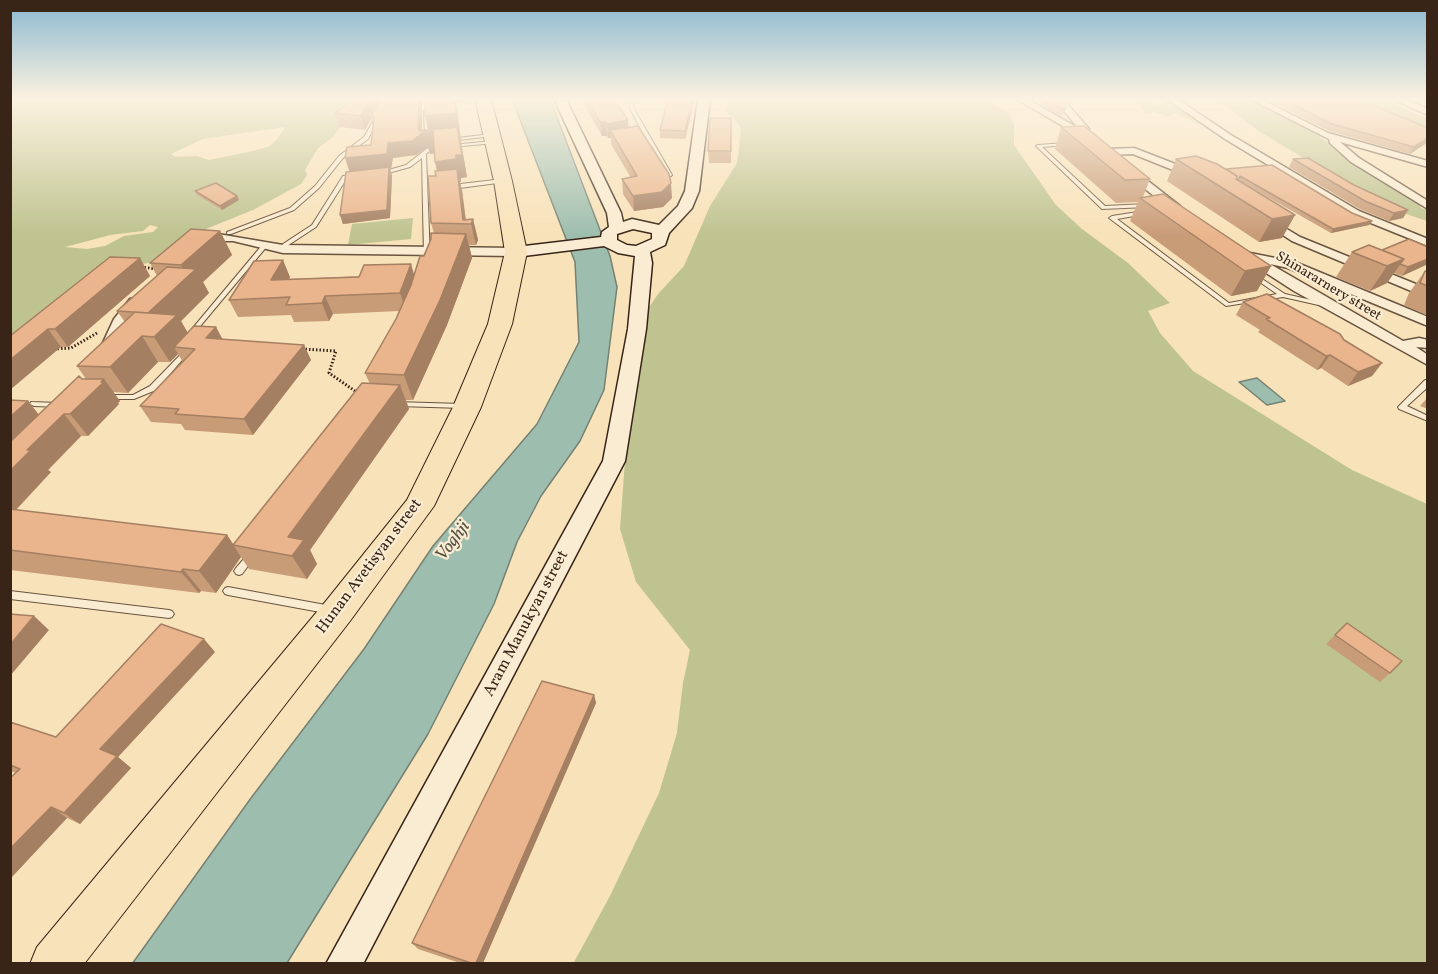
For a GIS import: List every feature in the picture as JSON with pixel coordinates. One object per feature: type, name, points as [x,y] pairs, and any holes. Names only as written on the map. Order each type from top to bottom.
[{"type":"highway","name":"Hunan Avetisyan street","points":[[54,963],[338,611],[419,506],[466,407],[500,324],[525,251],[494,144]]},
{"type":"street","points":[[579,144],[615,229],[614,247],[637,254],[659,242],[656,229]]},
{"type":"street","points":[[195,247],[218,237],[283,249],[427,258],[525,251],[615,229],[656,229],[676,219],[685,208],[692,192],[698,144]]},
{"type":"street","points":[[1099,144],[1174,208]]},
{"type":"street","points":[[1240,144],[1355,213],[1428,243]]},
{"type":"street","points":[[1336,144],[1355,160],[1428,206]]},
{"type":"street","points":[[1357,144],[1428,165]]},
{"type":"street","points":[[1107,152],[1134,151],[1202,178]]},
{"type":"street","points":[[1259,214],[1296,239],[1428,294]]},
{"type":"street","name":"Aram Manukyan street","points":[[344,963],[614,461],[637,329],[637,254]]},
{"type":"street","name":"Shinararnery street","points":[[1428,322],[1291,265],[1246,254],[1327,305],[1428,361]]},
{"type":"street","points":[[98,364],[121,319],[167,270]]},
{"type":"street","points":[[1411,352],[1408,344],[1419,342],[1428,344]]},
{"type":"street","points":[[62,420],[72,406]]},
{"type":"lane","points":[[229,232],[292,209],[317,186],[340,157],[357,144]]},
{"type":"lane","points":[[283,249],[285,245],[314,226],[345,177],[393,171],[408,166],[431,148],[453,144]]},
{"type":"lane","points":[[652,144],[669,175]]},
{"type":"lane","points":[[1063,144],[1038,146],[1104,208],[1155,205],[1147,198]]},
{"type":"lane","points":[[424,155],[427,258]]},
{"type":"lane","points":[[448,187],[503,181]]},
{"type":"lane","points":[[426,190],[437,189]]},
{"type":"lane","points":[[1148,213],[1112,218],[1228,305],[1283,296],[1327,305]]},
{"type":"lane","points":[[198,340],[194,330],[265,245]]},
{"type":"lane","points":[[1245,270],[1283,296]]},
{"type":"lane","points":[[101,397],[134,397],[153,388],[191,347]]},
{"type":"lane","points":[[1428,382],[1402,407],[1428,419]]},
{"type":"lane","points":[[34,404],[72,406]]},
{"type":"lane","points":[[390,404],[466,407]]},
{"type":"lane","points":[[239,571],[255,551]]},
{"type":"lane","points":[[228,591],[338,611]]},
{"type":"lane","points":[[10,595],[169,614]]},
{"type":"path","points":[[135,268],[167,270]]},
{"type":"path","points":[[52,348],[63,350],[79,345],[121,319]]},
{"type":"path","points":[[302,349],[336,351],[329,373],[355,390]]},
{"type":"green space","points":[[11,144],[191,144],[171,154],[176,157],[197,156],[209,160],[253,151],[272,144],[323,144],[318,148],[305,170],[307,175],[301,184],[253,210],[201,231],[156,262],[128,266],[11,342]],"holes":[[[150,225],[158,227],[153,232],[124,236],[105,246],[87,249],[65,247],[110,235],[143,231]]]},
{"type":"green space","points":[[739,144],[1014,144],[1056,205],[1082,229],[1128,263],[1170,303],[1148,311],[1160,333],[1193,371],[1352,470],[1427,504],[1427,963],[573,964],[610,896],[659,793],[677,733],[683,683],[690,650],[636,582],[620,529],[629,406],[644,315],[658,294],[684,266],[710,206],[737,163]]},
{"type":"green space","points":[[1281,144],[1332,144],[1415,199],[1421,208],[1427,210],[1427,221],[1403,213],[1342,181]]},
{"type":"green space","points":[[413,218],[411,239],[348,245],[352,224]]},
{"type":"water","name":"Voghji","points":[[530,144],[567,144],[610,256],[617,287],[604,390],[580,441],[541,496],[517,542],[494,604],[428,734],[287,963],[132,964],[251,798],[364,649],[433,546],[537,424],[579,342],[575,262]]},
{"type":"water","points":[[1257,378],[1285,401],[1267,405],[1239,382]]},
{"type":"building","points":[[388,144],[387,154],[345,158],[347,147]]},
{"type":"building","points":[[434,144],[460,144],[462,155],[456,155],[456,159],[435,162]]},
{"type":"building","points":[[618,144],[650,144],[669,174],[671,183],[662,192],[633,196],[622,179],[637,176]]},
{"type":"building","points":[[708,144],[731,144],[731,151],[708,151]]},
{"type":"building","points":[[1082,144],[1107,144],[1150,179],[1125,180]]},
{"type":"building","points":[[1196,156],[1217,164],[1237,176],[1236,179],[1295,215],[1272,219],[1176,159]]},
{"type":"building","points":[[1308,158],[1354,185],[1408,210],[1394,213],[1365,201],[1293,159]]},
{"type":"building","points":[[1272,165],[1352,213],[1372,221],[1333,229],[1240,176],[1238,180],[1236,179],[1237,176],[1226,169]]},
{"type":"building","points":[[389,167],[387,210],[340,215],[346,172]]},
{"type":"building","points":[[457,169],[463,220],[473,219],[471,224],[431,223],[428,176],[436,176],[435,171]]},
{"type":"building","points":[[216,183],[237,196],[220,206],[195,191]]},
{"type":"building","points":[[1163,194],[1271,266],[1245,271],[1140,198]]},
{"type":"building","points":[[191,229],[220,231],[181,265],[150,263]]},
{"type":"building","points":[[431,233],[466,234],[440,300],[404,375],[365,373],[396,319],[411,285],[420,256],[424,256],[431,239]]},
{"type":"building","points":[[1409,239],[1428,247],[1428,259],[1408,267],[1400,264],[1404,259],[1382,250]]},
{"type":"building","points":[[1369,245],[1404,259],[1387,266],[1352,252]]},
{"type":"building","points":[[110,257],[140,258],[55,329],[48,329],[10,360],[10,336]]},
{"type":"building","points":[[283,260],[271,280],[359,277],[364,265],[411,264],[400,293],[325,296],[322,303],[286,305],[290,297],[229,300],[254,261]]},
{"type":"building","points":[[167,267],[196,269],[148,313],[117,311]]},
{"type":"building","points":[[1425,271],[1428,272],[1428,286],[1420,283]]},
{"type":"building","points":[[1267,294],[1340,334],[1344,340],[1382,363],[1358,372],[1330,355],[1326,356],[1243,302]]},
{"type":"building","points":[[135,312],[177,315],[154,337],[142,336],[110,367],[77,366]]},
{"type":"building","points":[[194,326],[216,327],[206,338],[304,345],[244,419],[175,414],[179,409],[140,406],[195,349],[174,347]]},
{"type":"building","points":[[79,376],[82,379],[104,379],[101,382],[104,382],[70,414],[64,414],[27,450],[31,450],[10,471],[10,442]]},
{"type":"building","points":[[362,383],[400,385],[288,537],[304,540],[292,556],[233,545]]},
{"type":"building","points":[[10,400],[28,401],[10,417]]},
{"type":"building","points":[[10,509],[227,535],[199,571],[183,569],[181,572],[10,550]]},
{"type":"building","points":[[10,614],[34,616],[10,645]]},
{"type":"building","points":[[1347,623],[1402,661],[1390,673],[1335,635]]},
{"type":"building","points":[[161,624],[204,639],[100,749],[117,756],[64,813],[51,807],[10,849],[10,778],[20,769],[10,765],[10,722],[56,737]]},
{"type":"building","points":[[542,681],[594,695],[476,963],[412,943]]}]
